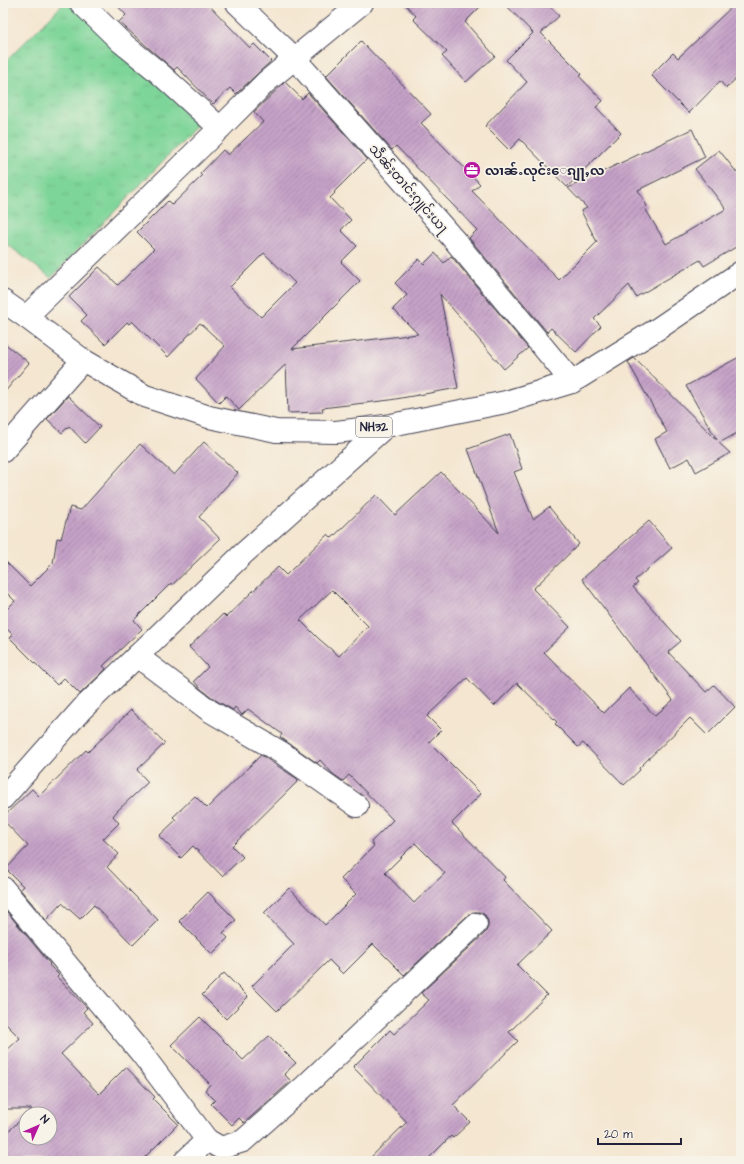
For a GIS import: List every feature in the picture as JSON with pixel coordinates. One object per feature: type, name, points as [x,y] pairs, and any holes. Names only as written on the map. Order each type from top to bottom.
[{"type":"main road","points":[[81,3],[121,42],[158,72],[220,128]]},
{"type":"main road","name":"သဵၼ်ႈတၢင်းႁူင်းယႃ","points":[[237,3],[294,58],[456,242],[572,382]]},
{"type":"main road","points":[[26,317],[266,82],[362,3]]},
{"type":"main road","name":"NH32","points":[[3,301],[83,360],[145,396],[209,417],[276,431],[336,432],[386,426],[506,402],[572,382],[659,328],[741,272]]},
{"type":"main road","points":[[3,451],[83,360]]},
{"type":"main road","points":[[3,798],[82,709],[243,554],[386,426]]},
{"type":"main road","points":[[137,656],[210,711],[282,753],[356,806]]},
{"type":"main road","points":[[3,888],[142,1054],[207,1140],[221,1148],[243,1141],[311,1080],[476,924]]},
{"type":"main road","points":[[185,1161],[207,1140]]},
{"type":"green space","points":[[64,3],[67,3],[206,116],[51,278],[3,241],[3,64]]},
{"type":"building","points":[[115,3],[207,3],[250,48],[254,44],[271,61],[236,94],[230,88],[213,104],[177,67],[174,70],[119,22],[126,15]]},
{"type":"building","points":[[404,3],[484,3],[465,22],[495,56],[466,82],[442,56],[447,52],[413,19],[416,16]]},
{"type":"building","points":[[504,3],[547,3],[559,16],[541,33],[582,74],[579,76],[603,101],[596,107],[621,133],[567,187],[520,139],[509,150],[485,126],[527,82],[506,60],[533,33]]},
{"type":"building","points":[[736,3],[741,3],[741,74],[726,88],[720,81],[689,113],[651,75],[673,53],[678,58]]},
{"type":"building","points":[[361,41],[431,114],[421,123],[480,184],[472,191],[559,280],[597,242],[581,211],[587,208],[568,188],[692,129],[705,157],[638,190],[647,206],[645,208],[666,244],[726,209],[695,169],[719,150],[741,178],[741,244],[704,266],[700,260],[636,297],[629,285],[594,319],[601,326],[576,352],[551,328],[547,332],[469,238],[477,230],[396,146],[392,150],[326,76]]},
{"type":"building","points":[[285,82],[302,99],[308,93],[367,159],[334,192],[335,193],[330,198],[351,220],[341,230],[357,246],[341,262],[360,281],[292,349],[418,334],[393,309],[407,295],[395,283],[419,259],[424,264],[435,253],[444,263],[451,256],[528,348],[504,369],[440,294],[458,388],[390,400],[322,408],[323,412],[288,413],[286,364],[239,410],[226,396],[219,403],[196,379],[225,346],[200,323],[168,357],[132,321],[129,324],[127,322],[105,344],[81,321],[87,315],[69,297],[99,267],[118,285],[154,249],[137,232],[168,201],[172,205],[202,176],[200,174],[223,150],[228,155],[263,122],[254,112]],"holes":[[[264,253],[295,283],[261,317],[230,287]]]},
{"type":"building","points":[[3,342],[29,363],[3,394]]},
{"type":"building","points":[[741,356],[741,431],[719,443],[730,453],[696,472],[689,458],[670,468],[655,439],[667,432],[628,362],[634,358],[717,440],[686,386]]},
{"type":"building","points":[[68,396],[100,427],[85,443],[69,426],[62,433],[47,419]]},
{"type":"building","points":[[510,434],[522,469],[514,472],[533,519],[549,507],[579,544],[533,589],[570,627],[544,652],[604,713],[629,688],[655,716],[673,700],[582,579],[649,521],[672,548],[635,580],[638,583],[633,587],[681,641],[668,652],[706,692],[714,685],[735,707],[707,735],[690,718],[639,768],[640,770],[624,785],[583,743],[578,747],[555,724],[557,722],[517,683],[494,706],[467,678],[427,716],[441,730],[429,742],[481,794],[452,823],[505,877],[503,880],[552,931],[517,965],[547,995],[509,1032],[518,1041],[453,1105],[470,1122],[453,1138],[451,1136],[426,1161],[367,1161],[407,1122],[353,1067],[390,1030],[394,1034],[429,1000],[421,993],[485,933],[488,927],[488,921],[485,915],[480,912],[473,912],[468,915],[404,975],[373,944],[343,974],[329,960],[277,1011],[252,986],[294,944],[264,913],[289,888],[325,925],[356,894],[341,879],[374,846],[371,842],[393,820],[349,775],[343,781],[333,774],[320,760],[317,763],[280,737],[282,734],[248,709],[242,715],[235,707],[233,710],[217,701],[201,689],[194,681],[208,667],[189,647],[223,614],[226,617],[278,567],[286,575],[328,534],[332,538],[376,495],[395,515],[441,472],[499,533],[468,449]],"holes":[[[332,590],[368,626],[339,656],[300,620]],[[415,843],[445,873],[414,903],[385,873]]]},
{"type":"building","points":[[204,442],[238,473],[199,517],[220,539],[172,585],[171,583],[134,620],[142,629],[103,666],[106,669],[80,694],[64,678],[57,685],[10,638],[13,635],[3,625],[3,613],[15,601],[3,589],[3,559],[30,586],[53,563],[57,538],[61,539],[70,507],[81,510],[140,444],[174,475]]},
{"type":"building","points":[[131,710],[165,743],[137,770],[148,782],[113,816],[119,823],[103,839],[119,854],[107,867],[158,920],[133,945],[94,905],[80,919],[62,903],[46,920],[20,889],[23,886],[6,869],[28,846],[3,820],[3,817],[32,789],[39,796],[86,750],[88,752]]},
{"type":"building","points":[[261,755],[299,780],[232,846],[243,857],[222,876],[193,846],[181,858],[159,836],[176,820],[173,817],[195,796],[207,808]]},
{"type":"building","points":[[208,892],[236,920],[223,933],[228,938],[212,954],[179,921]]},
{"type":"building","points":[[3,907],[50,964],[49,965],[59,975],[57,977],[87,1008],[83,1012],[93,1023],[61,1054],[99,1094],[126,1067],[155,1097],[153,1099],[178,1124],[141,1161],[3,1161],[3,1137],[18,1122],[18,1146],[58,1146],[58,1106],[18,1106],[18,1109],[3,1109],[3,1054],[20,1038],[3,1021]]},
{"type":"building","points":[[224,973],[248,997],[226,1019],[202,995]]},
{"type":"building","points":[[200,1017],[243,1060],[269,1036],[296,1063],[284,1074],[291,1081],[244,1123],[239,1118],[232,1125],[211,1104],[215,1100],[205,1090],[210,1084],[171,1045]]},
{"type":"place","name":"လၢၼ်ႉလုင်းေၵျႃႇလ","points":[[472,170]]}]
